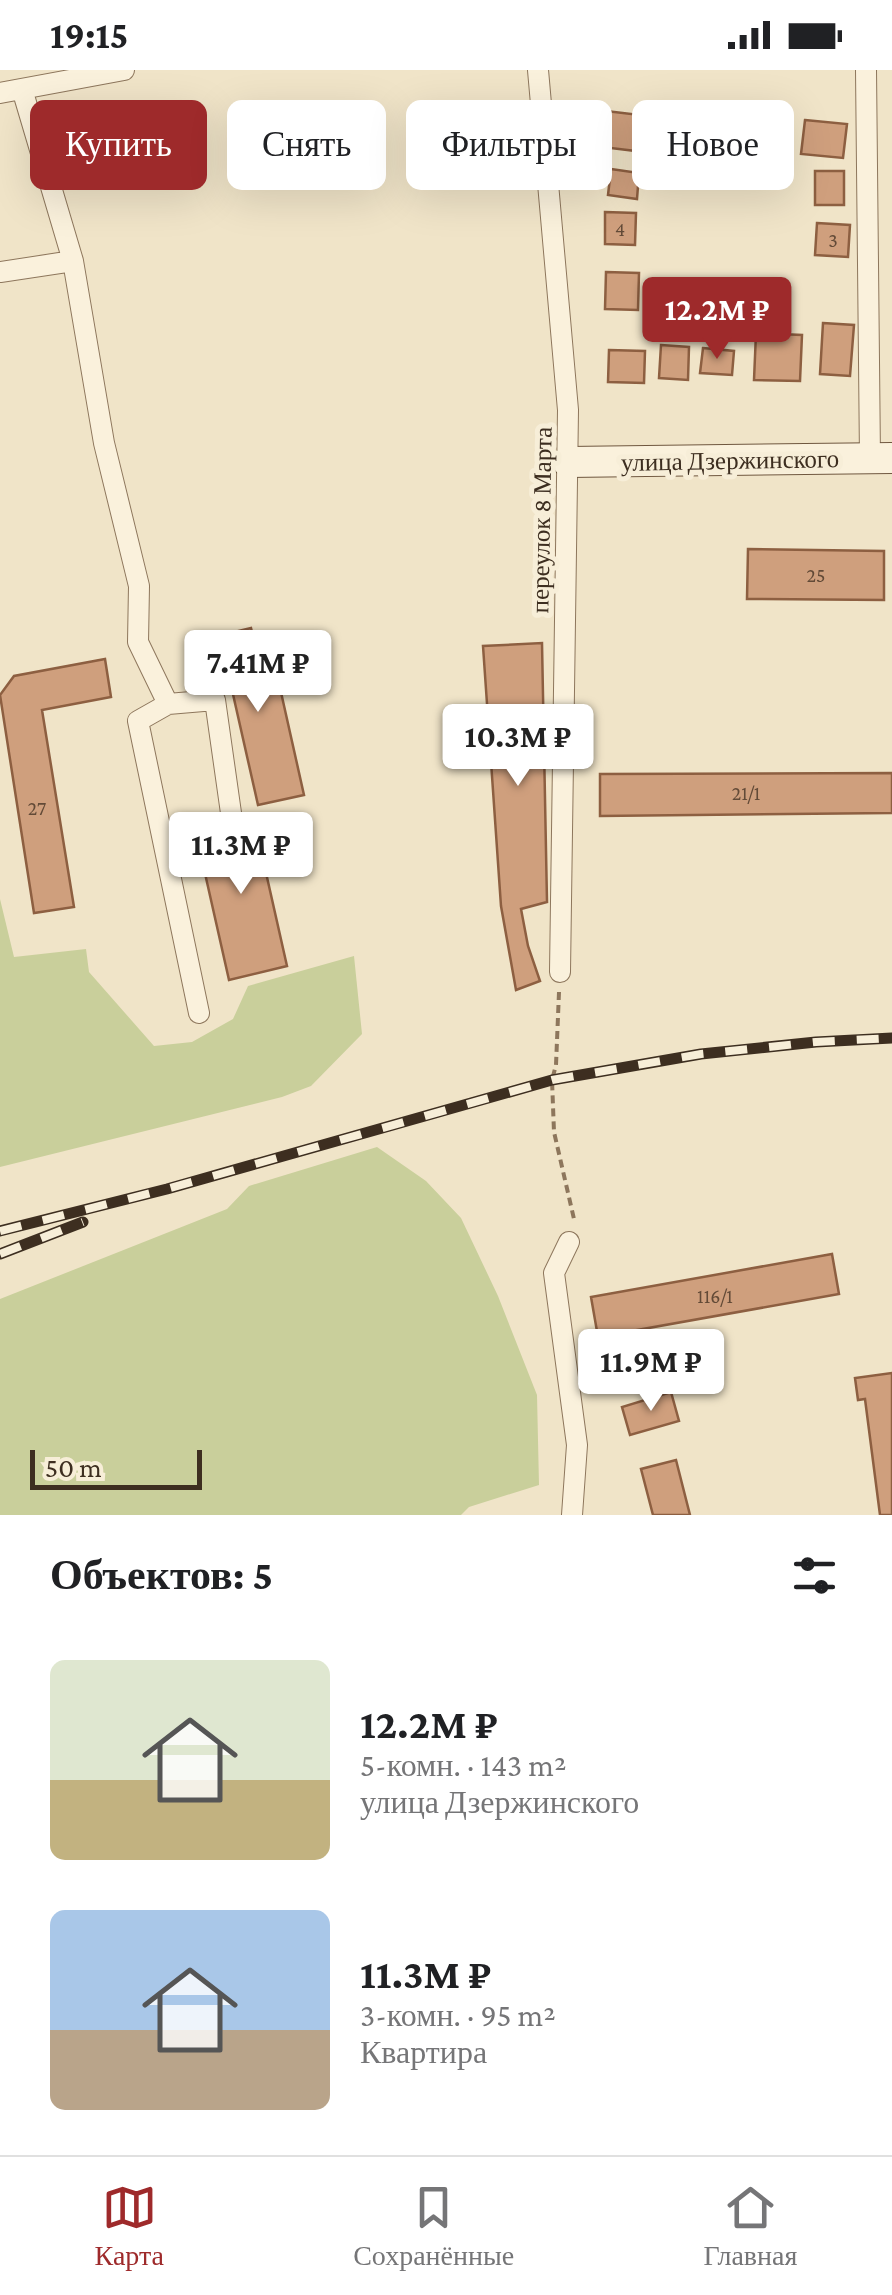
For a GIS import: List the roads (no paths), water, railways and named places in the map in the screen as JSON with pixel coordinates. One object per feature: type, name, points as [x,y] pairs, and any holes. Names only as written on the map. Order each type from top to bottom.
[{"type":"street","points":[[0,92],[124,70]]},
{"type":"street","name":"переулок 8 Марта","points":[[538,70],[568,410],[560,972]]},
{"type":"street","points":[[866,70],[881,458]]},
{"type":"street","points":[[22,89],[73,261],[104,444],[139,586],[138,642],[168,704]]},
{"type":"street","points":[[0,272],[73,261]]},
{"type":"street","name":"улица Дзержинского","points":[[568,462],[881,458]]},
{"type":"street","points":[[199,1013],[138,721],[168,704],[215,700],[231,813]]},
{"type":"street","points":[[569,1242],[554,1273],[578,1445],[572,1515]]},
{"type":"railway","points":[[0,1231],[167,1189],[552,1080],[701,1054],[892,1038]]},
{"type":"railway","points":[[0,1254],[83,1222]]}]
